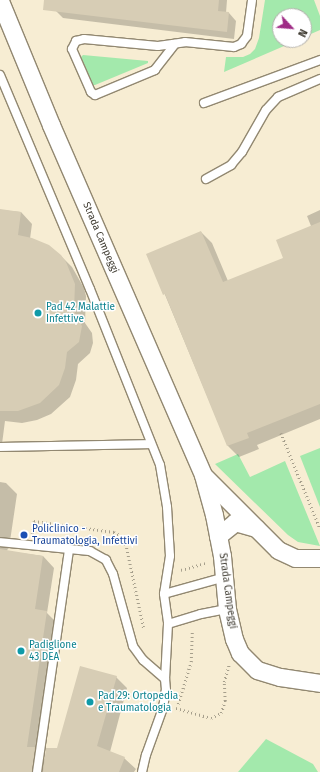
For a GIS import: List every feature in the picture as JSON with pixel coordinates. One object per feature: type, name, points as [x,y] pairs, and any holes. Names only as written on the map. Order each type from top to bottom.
[{"type":"street","name":"Strada Campeggi","points":[[0,1],[54,132],[203,475],[222,556],[227,609],[234,639],[240,652],[257,670],[280,677],[320,684]]},
{"type":"street","name":"Strada Campeggi","points":[[203,475],[278,550],[295,558],[320,558]]},
{"type":"street","points":[[218,536],[235,522],[256,528]]},
{"type":"lane","points":[[175,44],[155,70],[95,95],[92,92],[72,49],[76,41],[84,39],[158,46],[185,42],[234,47],[241,44],[247,36],[252,0]]},
{"type":"lane","points":[[204,103],[320,60]]},
{"type":"lane","points":[[0,75],[90,289],[160,465],[167,507],[170,556],[164,594],[168,624],[166,690],[163,708],[146,755],[142,772]]},
{"type":"lane","points":[[206,179],[231,165],[242,152],[266,110],[278,97],[320,79]]},
{"type":"lane","points":[[0,447],[151,444]]},
{"type":"lane","points":[[0,542],[90,551],[106,560],[113,574],[133,646],[143,660],[166,679]]},
{"type":"lane","points":[[37,772],[70,549]]},
{"type":"lane","points":[[164,594],[225,578]]},
{"type":"lane","points":[[168,624],[227,609]]},
{"type":"path","points":[[281,433],[320,528]]},
{"type":"path","points":[[168,574],[222,556]]},
{"type":"path","points":[[177,708],[191,662],[192,617]]},
{"type":"path","points":[[163,708],[177,708],[211,718],[221,713],[225,701],[224,682],[228,668],[240,652]]},
{"type":"green space","points":[[265,0],[314,0],[320,16],[320,30],[312,34],[312,8],[272,8],[272,48],[280,48],[224,72],[226,57],[243,57],[250,54],[255,49],[259,38]]},
{"type":"green space","points":[[83,55],[148,61],[148,63],[93,85],[81,57]]},
{"type":"green space","points":[[320,448],[320,507],[300,456]]},
{"type":"green space","points":[[238,454],[250,477],[285,461],[320,546],[298,542],[288,535],[215,464]]},
{"type":"green space","points":[[266,739],[313,764],[318,772],[238,772]]},
{"type":"building","points":[[44,0],[219,0],[218,11],[229,12],[227,32],[43,10]]},
{"type":"building","name":"Pad 42 Malattie Infettive","points":[[0,209],[21,212],[18,235],[32,238],[49,245],[61,255],[66,262],[75,284],[74,311],[82,326],[79,342],[67,352],[65,368],[59,385],[40,403],[18,411],[0,411]]},
{"type":"building","points":[[320,222],[320,404],[247,433],[249,438],[227,446],[165,294],[163,295],[146,254],[201,231],[223,282],[283,258],[276,240]]},
{"type":"building","name":"Padiglione 43 DEA","points":[[0,549],[43,556],[35,609],[47,611],[27,747],[35,747],[32,772],[0,772]]},
{"type":"building","name":"Pad 29: Ortopedia e Traumatologia","points":[[80,666],[117,676],[97,746],[125,757],[119,772],[43,772],[46,748],[57,748]]},
{"type":"place","name":"Pad 42 Malattie Infettive","points":[[38,313]]},
{"type":"place","name":"Policlinico - Traumatologia, Infettivi","points":[[24,535]]},
{"type":"place","name":"Padiglione 43 DEA","points":[[21,651]]},
{"type":"place","name":"Pad 29: Ortopedia e Traumatologia","points":[[90,702]]}]
